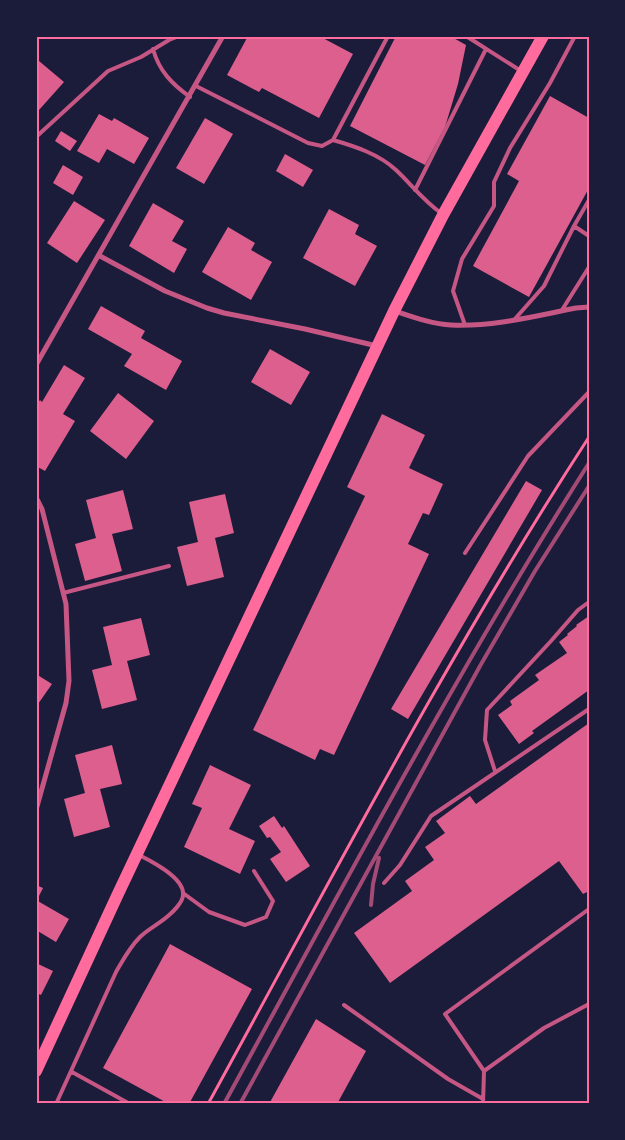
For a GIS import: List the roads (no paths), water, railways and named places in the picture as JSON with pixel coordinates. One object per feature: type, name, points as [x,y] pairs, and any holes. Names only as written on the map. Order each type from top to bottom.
[{"type":"main road","points":[[36,1071],[394,311],[443,215],[542,36]]},
{"type":"street","points":[[36,365],[100,256],[223,36]]},
{"type":"street","points":[[100,256],[165,290],[207,308],[378,346]]},
{"type":"street","points":[[394,311],[428,322],[451,325],[514,320],[562,310],[589,307]]},
{"type":"street","points":[[36,497],[42,509],[66,604],[68,692],[36,810]]},
{"type":"lane","points":[[36,137],[108,70],[141,58],[169,40],[179,36]]},
{"type":"lane","points":[[196,86],[308,143],[322,146],[333,140],[388,36]]},
{"type":"lane","points":[[466,36],[522,71]]},
{"type":"lane","points":[[465,324],[453,291],[462,258],[494,206],[494,182],[510,148],[550,83],[575,36]]},
{"type":"lane","points":[[415,190],[486,49]]},
{"type":"lane","points":[[153,50],[162,71],[177,87],[190,97]]},
{"type":"lane","points":[[333,140],[361,149],[388,163],[443,215]]},
{"type":"lane","points":[[514,320],[544,286],[589,200]]},
{"type":"lane","points":[[574,226],[589,236]]},
{"type":"lane","points":[[562,310],[589,267]]},
{"type":"lane","points":[[465,553],[528,456],[589,392]]},
{"type":"lane","points":[[63,592],[169,566]]},
{"type":"lane","points":[[495,772],[485,740],[487,710],[578,610],[589,602]]},
{"type":"lane","points":[[384,883],[400,865],[431,816],[589,708]]},
{"type":"lane","points":[[56,1104],[116,972],[127,952],[140,937],[170,915],[181,901],[182,888],[176,880],[156,863],[137,854]]},
{"type":"lane","points":[[183,893],[209,912],[245,925],[266,917],[273,901],[254,871]]},
{"type":"lane","points":[[483,1101],[484,1071],[445,1014],[589,910]]},
{"type":"lane","points":[[484,1071],[544,1028],[589,1004]]},
{"type":"lane","points":[[344,1005],[448,1079],[483,1101]]},
{"type":"lane","points":[[72,1072],[130,1104]]},
{"type":"railway","points":[[224,1104],[401,780],[540,541],[589,463]]},
{"type":"railway","points":[[240,1104],[480,666],[535,571],[589,486]]},
{"type":"railway","points":[[371,905],[373,884],[379,858]]}]
